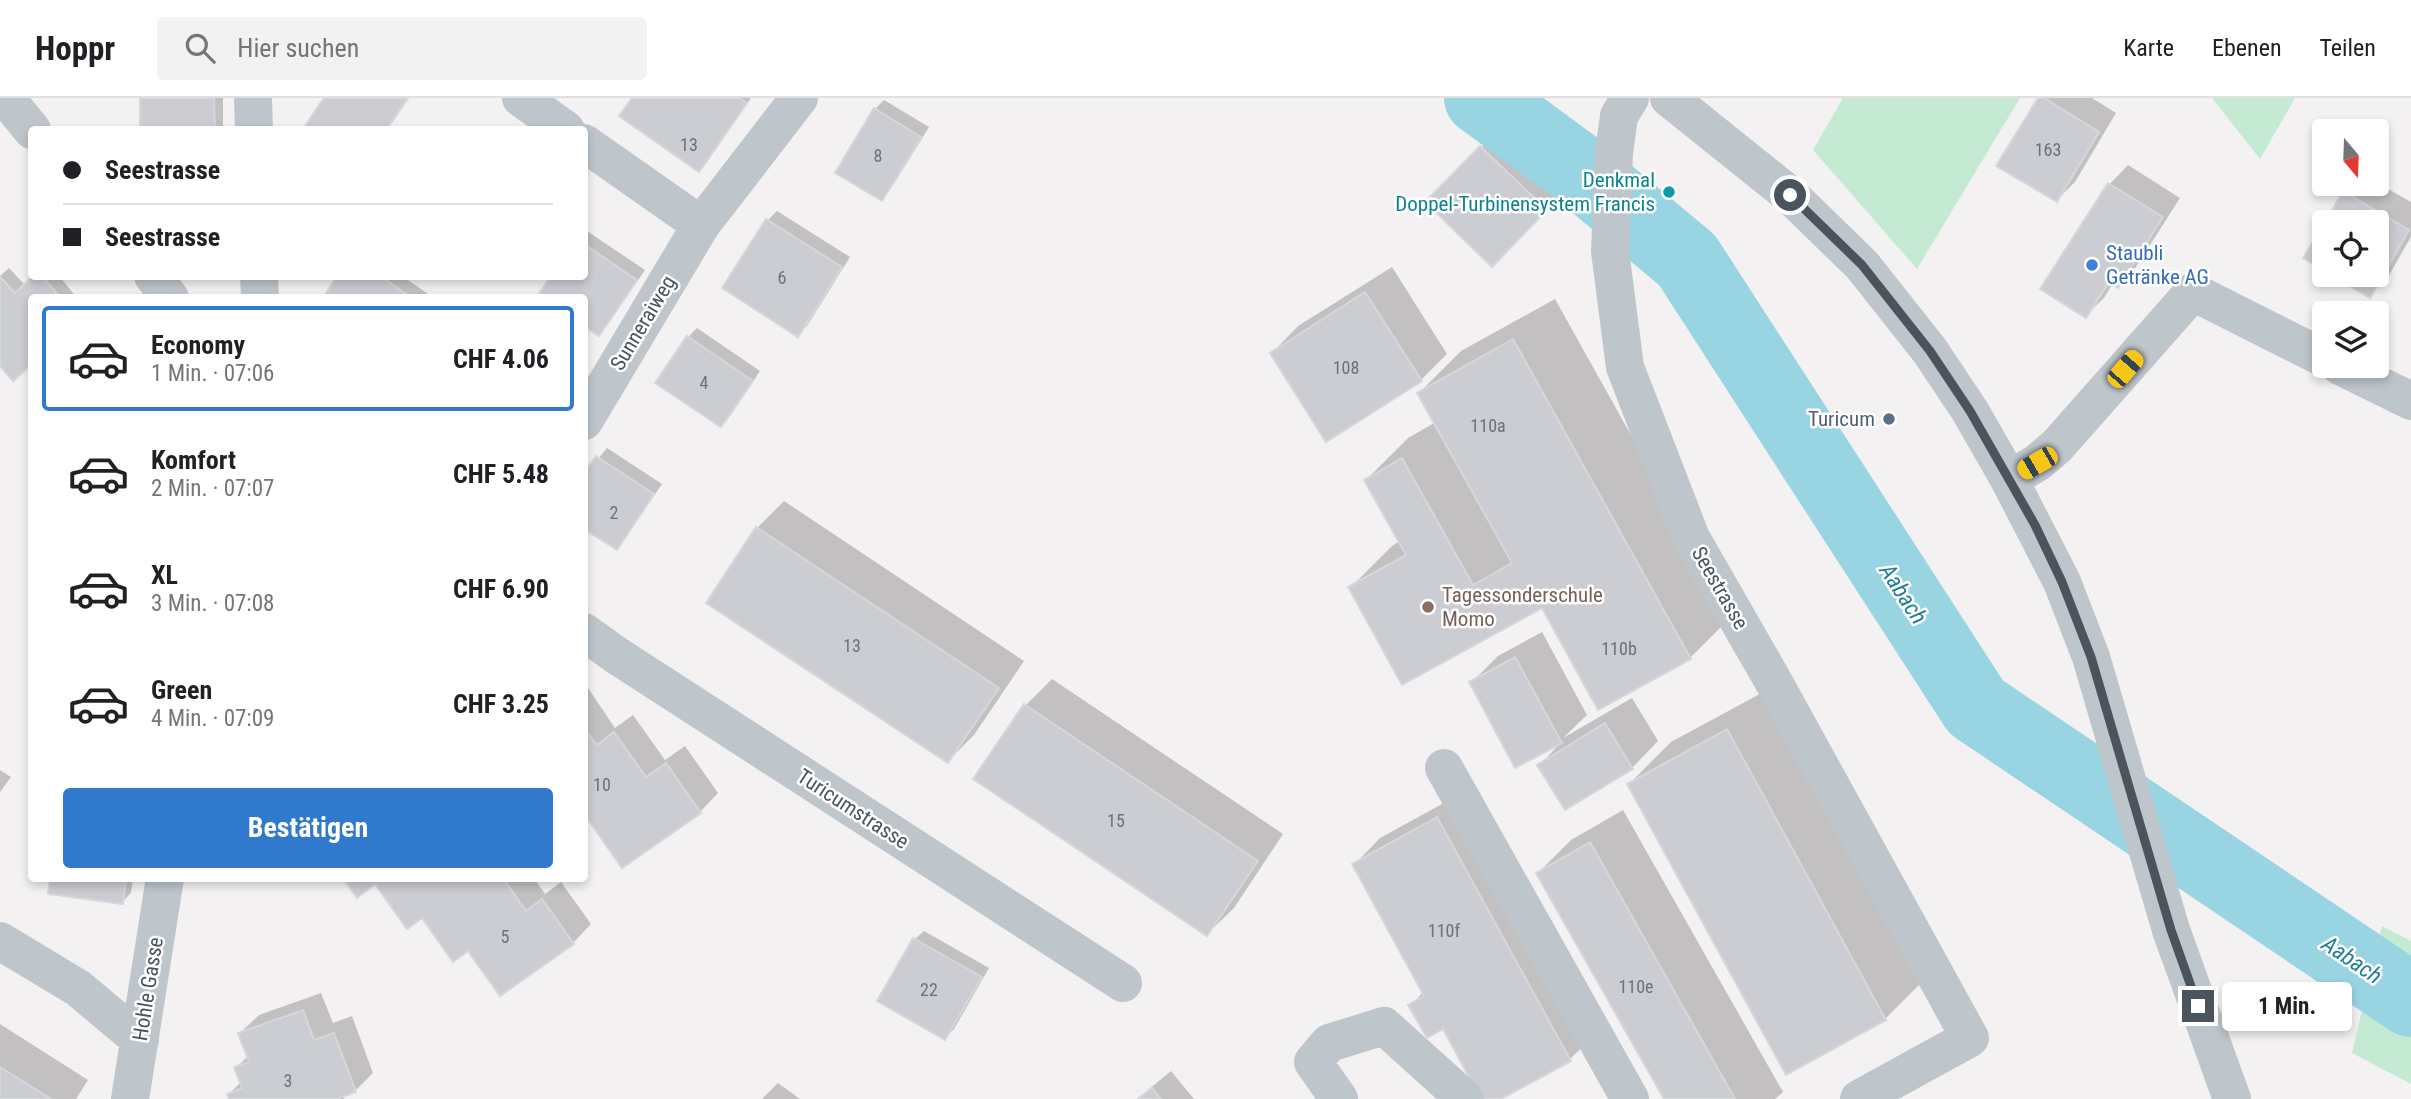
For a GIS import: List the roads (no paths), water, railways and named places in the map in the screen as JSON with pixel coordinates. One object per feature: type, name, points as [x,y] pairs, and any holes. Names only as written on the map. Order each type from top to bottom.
[{"type":"street","points":[[253,98],[254,126]]},
{"type":"street","points":[[521,98],[560,126]]},
{"type":"street","name":"Sunneraiweg","points":[[588,414],[701,225],[799,98]]},
{"type":"street","name":"Seestrasse","points":[[1630,98],[1619,116],[1614,153],[1610,251],[1625,367],[1691,538],[1970,1038],[1859,1099]]},
{"type":"street","points":[[1668,98],[1790,195],[1862,265],[1930,351],[1970,411],[2009,479],[2062,582],[2102,694],[2171,930],[2232,1099]]},
{"type":"street","points":[[588,146],[701,225]]},
{"type":"street","points":[[156,280],[167,294]]},
{"type":"street","points":[[2009,479],[2037,463],[2057,446],[2193,292],[2312,352]]},
{"type":"street","points":[[2364,378],[2411,401]]},
{"type":"street","name":"Turicumstrasse","points":[[588,635],[1123,984]]},
{"type":"street","points":[[1444,768],[1630,1099]]},
{"type":"street","name":"Hohle Gasse","points":[[130,1099],[164,882]]},
{"type":"street","points":[[0,941],[78,988],[141,1040]]},
{"type":"street","points":[[1339,1099],[1313,1062],[1329,1044],[1384,1026],[1465,1099]]},
{"type":"waterway","name":"Aabach","points":[[1481,98],[1579,170],[1687,260],[1976,707],[2411,1000]]},
{"type":"place","name":"Denkmal Doppel-Turbinensystem Francis","points":[[1669,192]]},
{"type":"place","name":"Staubli Getränke AG","points":[[2092,265]]},
{"type":"place","name":"Turicum","points":[[1889,419]]},
{"type":"place","name":"Tagessonderschule Momo","points":[[1428,607]]}]
